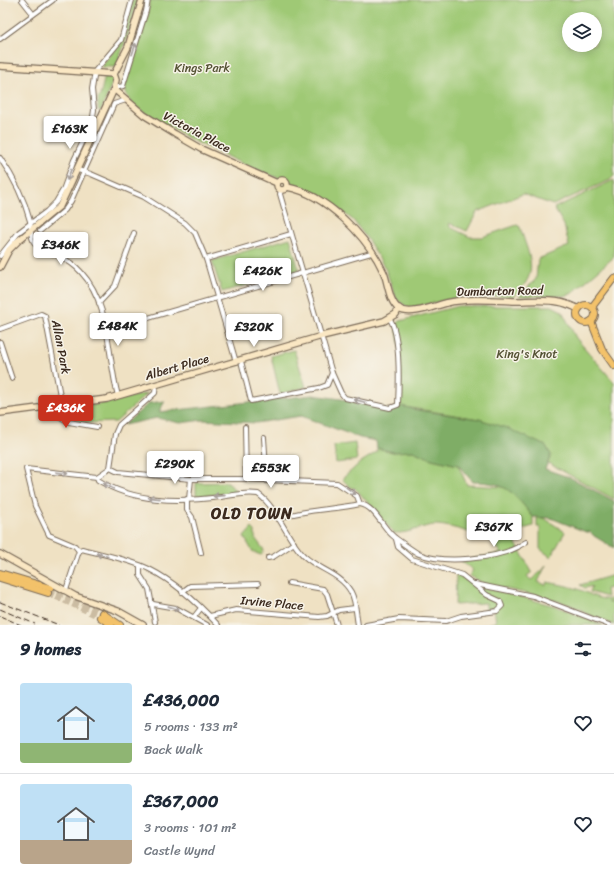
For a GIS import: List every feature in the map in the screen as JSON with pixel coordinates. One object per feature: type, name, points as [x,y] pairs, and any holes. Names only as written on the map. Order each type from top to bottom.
[{"type":"main road","points":[[0,267],[9,250],[24,235],[60,206],[115,89],[116,80],[114,74],[128,47],[142,0]]},
{"type":"main road","points":[[0,66],[95,71],[114,74]]},
{"type":"main road","name":"Victoria Place","points":[[115,89],[118,90],[126,100],[155,122],[182,138],[277,183]]},
{"type":"main road","points":[[284,188],[286,182],[284,180],[279,180],[277,183],[278,187],[312,196],[335,212],[361,237],[384,273],[393,301],[399,308],[396,314],[390,319]]},
{"type":"main road","points":[[592,307],[614,278]]},
{"type":"main road","name":"Dumbarton Road","points":[[399,308],[412,311],[448,303],[487,300],[557,301],[579,309]]},
{"type":"main road","points":[[591,321],[585,322],[580,320],[577,316],[579,309],[584,305],[592,307]]},
{"type":"main road","points":[[592,307],[594,314],[591,321],[602,350],[614,366]]},
{"type":"main road","name":"Albert Place","points":[[118,396],[238,362],[322,336],[390,319]]},
{"type":"main road","points":[[0,413],[62,406],[118,396]]},
{"type":"main road","points":[[0,554],[66,590],[118,611],[143,625]]},
{"type":"main road","points":[[0,573],[49,590],[0,578]]},
{"type":"main road","points":[[111,625],[101,615],[120,625]]},
{"type":"street","points":[[22,0],[33,14]]},
{"type":"street","points":[[0,39],[53,0]]},
{"type":"street","points":[[0,256],[16,236],[56,202],[63,190],[74,160],[92,123],[94,110],[92,89],[95,71],[121,40],[132,0]]},
{"type":"street","points":[[115,89],[122,86],[146,11],[148,0]]},
{"type":"street","points":[[40,231],[65,210],[84,172],[114,104],[126,100]]},
{"type":"street","points":[[0,158],[18,185],[31,223],[29,232],[35,244],[38,247],[70,262],[80,271],[86,278],[99,303],[107,330],[111,369],[118,396]]},
{"type":"street","points":[[78,170],[144,197],[185,223],[196,233],[206,259],[251,401],[318,388],[326,385],[332,373]]},
{"type":"street","points":[[284,188],[280,194],[291,234],[332,373],[341,393],[345,398],[390,408],[398,405],[398,364],[394,328],[390,319]]},
{"type":"street","points":[[99,303],[115,286],[134,233]]},
{"type":"street","points":[[206,259],[291,234]]},
{"type":"street","points":[[107,330],[371,252]]},
{"type":"street","name":"Allan Park","points":[[0,329],[41,314],[45,316],[62,406]]},
{"type":"street","points":[[0,342],[12,379]]},
{"type":"street","points":[[79,551],[75,546],[49,535],[35,506],[26,469],[97,477],[110,468],[115,434],[119,425],[155,393],[156,385]]},
{"type":"street","points":[[44,408],[69,422],[97,427]]},
{"type":"street","points":[[245,427],[246,479]]},
{"type":"street","points":[[264,438],[267,481]]},
{"type":"street","points":[[110,468],[118,472],[191,479],[246,479],[337,484],[357,496],[360,504]]},
{"type":"street","points":[[97,477],[98,480],[109,488],[154,498],[188,499],[254,494],[260,496],[306,558],[341,580],[351,593],[358,625]]},
{"type":"street","points":[[191,479],[188,510],[192,517],[201,553]]},
{"type":"street","points":[[316,482],[318,488]]},
{"type":"street","points":[[278,519],[289,515],[338,509],[360,504],[368,507],[396,539],[420,554],[431,557],[487,558],[510,551],[526,542]]},
{"type":"street","points":[[366,625],[399,619],[446,623],[461,616],[497,611],[502,606],[500,601],[487,595],[475,584],[454,572],[412,559],[398,547],[396,539]]},
{"type":"street","points":[[268,558],[273,557],[294,543]]},
{"type":"street","points":[[79,551],[82,550],[125,560],[163,577],[201,608],[218,625]]},
{"type":"street","points":[[66,590],[79,551]]},
{"type":"street","points":[[140,566],[139,572],[149,589],[153,604],[155,622]]},
{"type":"street","name":"Irvine Place","points":[[289,583],[324,589],[333,612],[336,625]]},
{"type":"street","points":[[182,592],[190,586],[258,584]]},
{"type":"street","points":[[475,584],[532,596],[609,625]]},
{"type":"street","points":[[153,604],[176,608],[207,625]]},
{"type":"street","points":[[194,617],[201,608]]},
{"type":"street","name":"Irvine Place","points":[[210,616],[236,610],[319,617],[327,616],[333,612],[355,608]]},
{"type":"green space","points":[[132,0],[137,0],[132,23],[116,67],[102,67],[101,66],[122,41]]},
{"type":"green space","name":"Kings Park","points":[[150,0],[614,0],[614,176],[610,180],[553,205],[523,194],[477,212],[467,231],[449,223],[450,227],[470,237],[482,237],[517,225],[520,227],[529,256],[530,272],[528,279],[514,296],[465,296],[409,308],[397,300],[385,268],[368,240],[353,220],[319,194],[245,165],[192,140],[143,112],[130,102],[125,90],[126,81],[147,17]]},
{"type":"green space","points":[[105,76],[111,77],[113,81],[101,111],[98,110],[98,98],[100,96]]},
{"type":"green space","points":[[614,180],[614,257],[571,294],[563,296],[519,296],[536,279],[538,259],[569,246],[564,225],[554,208]]},
{"type":"green space","points":[[290,238],[299,270],[222,292],[212,261]]},
{"type":"green space","name":"King's Knot","points":[[458,306],[552,306],[562,311],[576,338],[614,382],[614,499],[548,463],[551,455],[546,446],[479,419],[399,406],[400,366],[396,325],[400,321]]},
{"type":"green space","points":[[294,350],[306,387],[280,394],[271,356]]},
{"type":"green space","points":[[148,393],[116,422],[85,423],[72,418],[71,420],[52,411],[106,403]]},
{"type":"green space","points":[[313,395],[355,401],[390,410],[401,406],[417,410],[479,419],[507,428],[546,446],[551,455],[545,469],[571,478],[614,501],[614,548],[590,532],[586,532],[551,518],[533,517],[520,501],[508,490],[502,486],[494,484],[473,482],[458,465],[432,459],[413,451],[393,452],[377,448],[376,441],[360,438],[301,416],[256,423],[203,420],[180,423],[157,418],[124,425],[149,403],[165,401],[159,412]]},
{"type":"green space","points":[[355,443],[357,460],[336,463],[334,446]]},
{"type":"green space","points":[[377,448],[393,452],[413,451],[432,459],[458,465],[467,485],[505,487],[518,498],[533,517],[533,526],[510,533],[532,572],[527,576],[531,580],[543,570],[546,565],[538,582],[546,585],[547,582],[567,586],[578,589],[595,597],[614,599],[614,603],[607,602],[614,604],[614,625],[568,604],[486,584],[469,576],[473,570],[461,561],[501,553],[492,539],[437,525],[426,526],[406,532],[394,533],[356,489],[350,487],[342,479],[361,462],[377,452]]},
{"type":"green space","points":[[228,482],[237,493],[196,496],[196,483]]},
{"type":"green space","points":[[537,518],[544,518],[565,532],[551,557],[540,549],[540,527],[537,527]]},
{"type":"green space","points":[[252,528],[255,531],[255,538],[264,550],[261,555],[253,552],[244,537]]},
{"type":"green space","points":[[456,575],[487,588],[555,606],[603,625],[484,625],[496,622],[494,608],[486,610],[486,603],[455,605]]},
{"type":"green space","points":[[614,575],[614,587],[606,589],[607,597],[590,592],[592,586],[585,588],[580,585]]},
{"type":"tunnel","points":[[50,588],[102,613]]},
{"type":"tunnel","points":[[48,593],[100,617]]},
{"type":"railway","points":[[0,602],[59,625]]},
{"type":"railway","points":[[0,609],[35,624]]},
{"type":"railway","points":[[0,616],[21,625]]},
{"type":"district","name":"OLD TOWN","points":[[252,513]]}]
